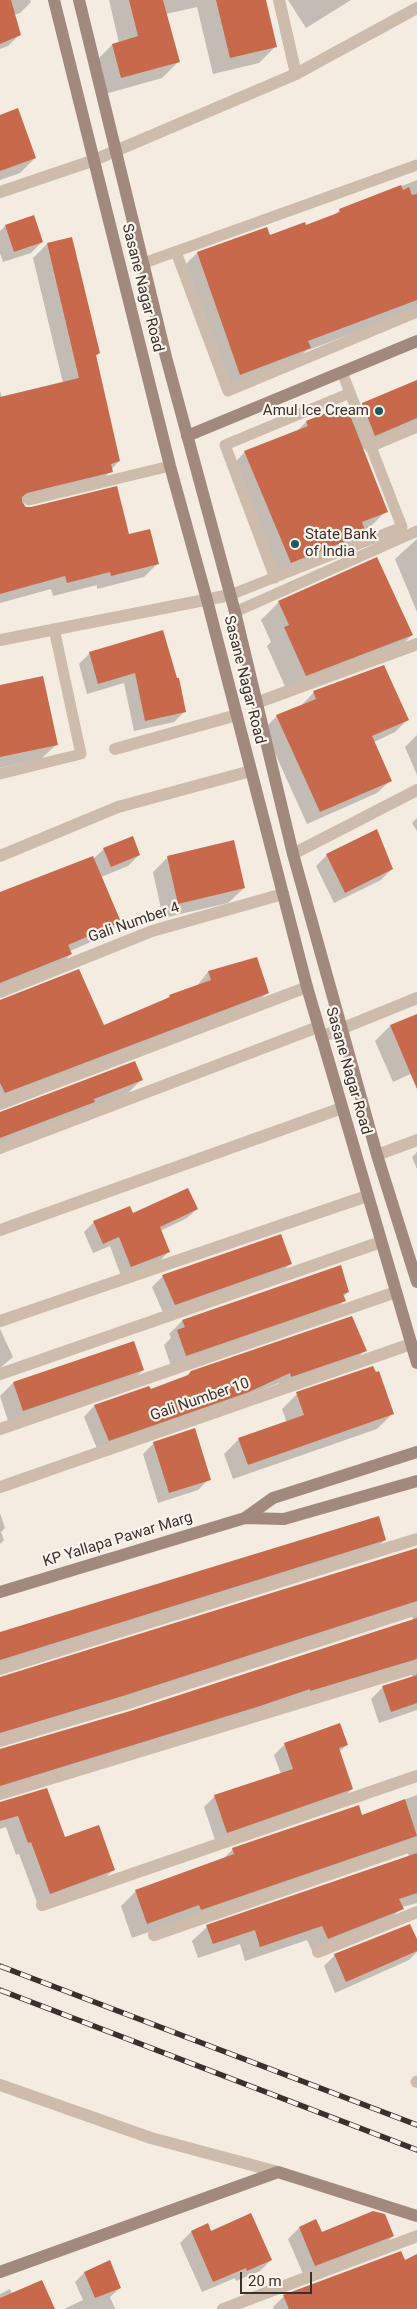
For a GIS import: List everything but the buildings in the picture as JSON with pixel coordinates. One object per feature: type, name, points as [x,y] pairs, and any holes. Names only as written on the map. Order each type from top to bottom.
[{"type":"street","name":"Sasane Nagar Road","points":[[54,0],[92,161],[282,894],[367,1196],[417,1363]]},
{"type":"street","name":"Sasane Nagar Road","points":[[79,0],[187,436],[235,612],[293,854],[377,1156],[417,1282]]},
{"type":"street","points":[[279,0],[296,74]]},
{"type":"street","points":[[0,192],[92,161],[296,74],[417,8]]},
{"type":"street","points":[[187,436],[417,341]]},
{"type":"street","points":[[0,640],[230,595]]},
{"type":"street","points":[[256,703],[417,644]]},
{"type":"street","points":[[115,749],[237,715]]},
{"type":"street","points":[[0,856],[118,807],[251,771]]},
{"type":"street","points":[[293,854],[417,790]]},
{"type":"street","name":"Gali Number 4","points":[[0,992],[152,932],[282,894]]},
{"type":"street","points":[[0,1104],[307,987]]},
{"type":"street","points":[[0,1148],[320,1032],[341,1031],[417,998]]},
{"type":"street","points":[[0,1230],[342,1108]]},
{"type":"street","points":[[377,1156],[417,1140]]},
{"type":"street","points":[[0,1321],[367,1196]]},
{"type":"street","points":[[0,1374],[381,1242]]},
{"type":"street","points":[[0,1428],[396,1292]]},
{"type":"street","name":"Gali Number 10","points":[[0,1487],[411,1344]]},
{"type":"street","name":"KP Yallapa Pawar Marg","points":[[245,1518],[273,1498],[417,1452]]},
{"type":"street","name":"KP Yallapa Pawar Marg","points":[[0,1592],[245,1518],[284,1519],[417,1481]]},
{"type":"street","points":[[0,1669],[417,1539]]},
{"type":"street","points":[[0,1742],[128,1704],[417,1609]]},
{"type":"street","points":[[0,1794],[417,1668]]},
{"type":"street","points":[[42,1905],[417,1776]]},
{"type":"street","points":[[154,1935],[417,1844]]},
{"type":"street","points":[[318,1952],[417,1912]]},
{"type":"street","points":[[0,2085],[151,2138],[278,2172],[417,2216]]},
{"type":"street","points":[[0,2272],[278,2172]]},
{"type":"street","points":[[223,2309],[417,2236]]},
{"type":"lane","points":[[144,263],[417,165]]},
{"type":"lane","points":[[176,252],[228,391],[417,312]]},
{"type":"lane","points":[[230,595],[402,527],[342,372]]},
{"type":"lane","points":[[275,578],[225,445],[350,392]]},
{"type":"lane","points":[[370,447],[417,427]]},
{"type":"lane","points":[[29,500],[170,466]]},
{"type":"lane","points":[[235,612],[417,531]]},
{"type":"lane","points":[[0,774],[81,754],[54,630]]},
{"type":"railway","points":[[0,1966],[417,2125]]},
{"type":"railway","points":[[0,1990],[417,2150]]},
{"type":"place","name":"Amul Ice Cream","points":[[379,411]]},
{"type":"place","name":"State Bank of India","points":[[295,544]]}]
